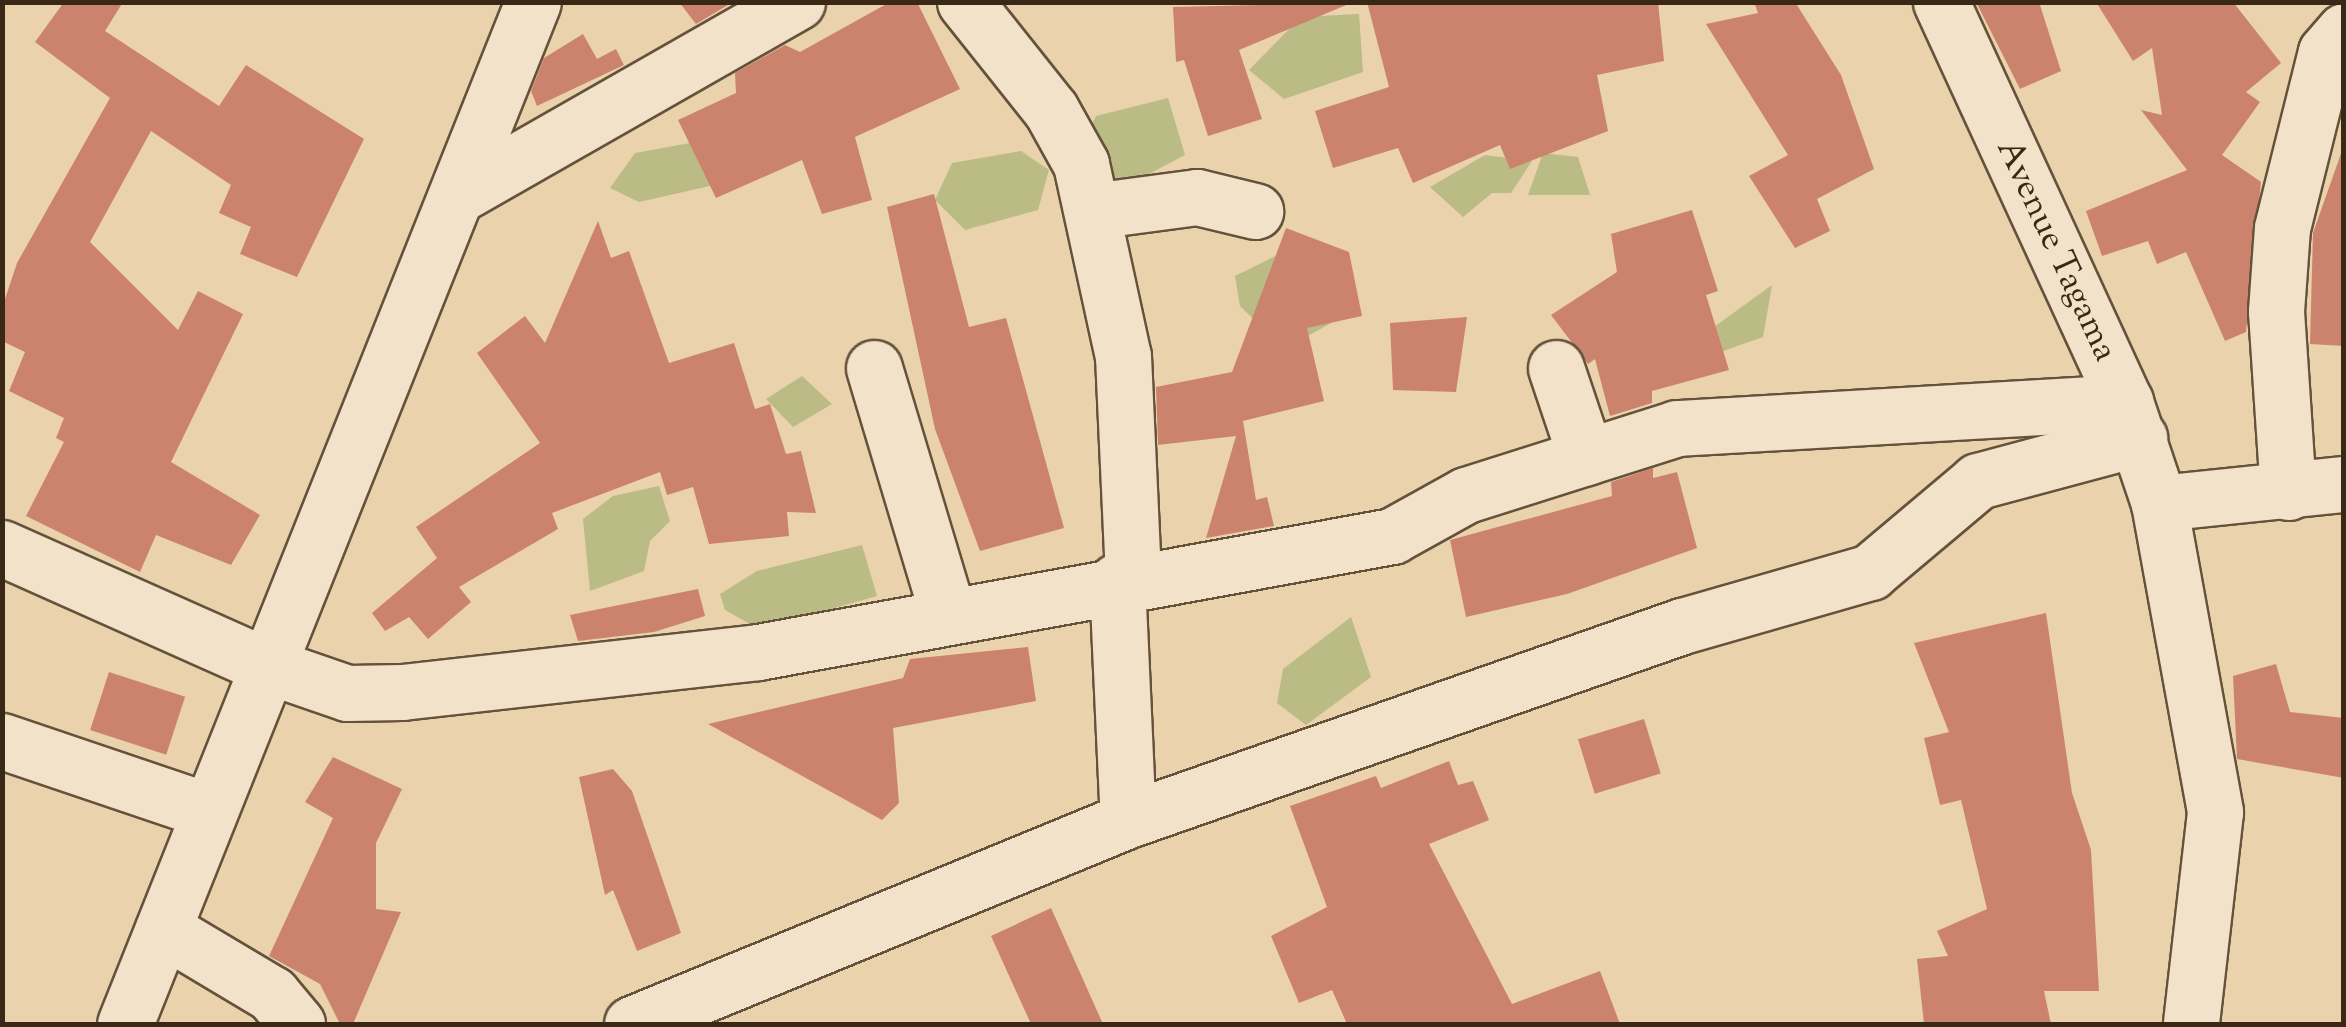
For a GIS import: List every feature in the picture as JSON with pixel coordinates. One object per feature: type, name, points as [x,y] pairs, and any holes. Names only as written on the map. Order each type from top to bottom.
[{"type":"street","points":[[125,1024],[263,664],[460,194],[533,2]]},
{"type":"street","points":[[460,194],[797,2]]},
{"type":"street","points":[[965,2],[1051,110],[1082,164],[1123,356],[1128,820]]},
{"type":"street","name":"Avenue Tagama","points":[[1941,2],[2132,420],[2159,503],[2214,812],[2192,1024]]},
{"type":"street","points":[[2288,492],[2276,312],[2282,228],[2326,52],[2344,32]]},
{"type":"street","points":[[1092,212],[1198,197],[1255,211]]},
{"type":"street","points":[[874,368],[948,614]]},
{"type":"street","points":[[1556,368],[1586,457]]},
{"type":"street","points":[[2,548],[263,664],[347,692],[402,692],[758,652],[1125,579],[1392,536],[1466,495],[1676,428],[2132,420]]},
{"type":"street","points":[[632,1024],[1128,820],[1682,626],[1870,572],[1978,480],[2132,420]]},
{"type":"street","points":[[2159,503],[2344,484]]},
{"type":"street","points":[[2,741],[206,810]]},
{"type":"street","points":[[163,929],[272,994],[297,1024]]},
{"type":"green space","points":[[1359,14],[1363,72],[1284,99],[1249,70],[1301,17]]},
{"type":"green space","points":[[1168,98],[1185,155],[1126,186],[1080,149],[1096,116]]},
{"type":"green space","points":[[712,139],[732,181],[639,202],[610,188],[635,153]]},
{"type":"green space","points":[[1021,151],[1049,170],[1038,210],[965,230],[935,200],[952,163]]},
{"type":"green space","points":[[1543,153],[1578,157],[1590,195],[1528,195]]},
{"type":"green space","points":[[1485,155],[1532,161],[1511,193],[1492,193],[1463,217],[1430,187]]},
{"type":"green space","points":[[1306,241],[1333,322],[1284,349],[1240,306],[1235,276]]},
{"type":"green space","points":[[1772,285],[1763,337],[1706,357],[1703,335]]},
{"type":"green space","points":[[802,376],[832,404],[793,427],[766,399]]},
{"type":"green space","points":[[659,486],[670,521],[650,541],[644,571],[590,591],[583,519],[613,496]]},
{"type":"green space","points":[[862,545],[877,596],[759,629],[725,610],[720,594],[757,571]]},
{"type":"green space","points":[[1351,617],[1371,677],[1306,725],[1277,703],[1283,669]]},
{"type":"building","points":[[64,2],[123,2],[105,31],[219,106],[246,65],[364,139],[297,277],[240,254],[251,227],[219,213],[231,185],[151,131],[90,242],[178,330],[198,291],[243,314],[171,462],[260,515],[231,565],[156,535],[140,572],[26,516],[64,442],[56,438],[64,418],[9,391],[25,352],[2,341],[2,308],[17,263],[110,98],[35,42]]},
{"type":"building","points":[[679,2],[733,2],[696,24]]},
{"type":"building","points":[[890,2],[917,2],[960,89],[855,137],[872,200],[822,214],[802,160],[716,198],[678,120],[736,93],[735,73],[785,45],[800,52]]},
{"type":"building","points":[[1367,2],[1658,2],[1664,61],[1597,75],[1608,131],[1510,169],[1500,145],[1413,183],[1398,148],[1333,168],[1315,111],[1389,87]]},
{"type":"building","points":[[1754,2],[1795,2],[1841,75],[1874,169],[1817,199],[1830,231],[1795,248],[1749,176],[1788,155],[1706,24],[1758,13]]},
{"type":"building","points":[[1976,2],[2039,2],[2061,71],[2020,89]]},
{"type":"building","points":[[2096,2],[2233,2],[2281,63],[2246,92],[2260,102],[2222,155],[2261,182],[2246,332],[2225,341],[2186,252],[2157,264],[2148,241],[2102,256],[2086,211],[2187,170],[2141,110],[2162,115],[2152,48],[2133,61]]},
{"type":"building","points":[[1351,3],[1239,50],[1262,119],[1208,136],[1184,60],[1176,62],[1173,7]]},
{"type":"building","points":[[583,34],[597,59],[616,49],[624,65],[537,106],[531,91],[544,58]]},
{"type":"building","points":[[2344,145],[2344,346],[2310,344],[2313,233]]},
{"type":"building","points":[[934,194],[969,327],[1006,318],[1064,528],[980,551],[935,429],[887,207]]},
{"type":"building","points":[[1692,210],[1718,291],[1706,295],[1729,370],[1652,391],[1652,403],[1610,416],[1595,359],[1588,364],[1551,315],[1617,272],[1611,234]]},
{"type":"building","points":[[598,221],[611,258],[629,251],[669,363],[734,343],[755,409],[770,404],[786,454],[801,451],[816,513],[787,512],[789,536],[709,544],[693,487],[667,495],[660,472],[552,513],[558,529],[459,587],[471,602],[428,639],[409,617],[385,631],[372,613],[437,558],[416,527],[540,443],[477,353],[525,316],[545,343]]},
{"type":"building","points":[[1286,228],[1349,252],[1362,316],[1307,328],[1324,401],[1243,421],[1256,500],[1267,497],[1274,526],[1206,538],[1236,436],[1158,445],[1156,387],[1232,372]]},
{"type":"building","points":[[1467,317],[1456,392],[1393,390],[1390,323]]},
{"type":"building","points":[[1653,468],[1653,478],[1677,472],[1697,548],[1567,594],[1466,617],[1450,540],[1612,496],[1611,482]]},
{"type":"building","points":[[698,589],[705,616],[654,632],[578,641],[570,615]]},
{"type":"building","points":[[2046,613],[2072,793],[2091,850],[2099,991],[2044,991],[2051,1024],[1924,1024],[1917,959],[1948,956],[1937,931],[1987,909],[1961,800],[1940,805],[1924,738],[1949,732],[1914,643]]},
{"type":"building","points":[[1028,647],[1036,701],[893,728],[899,803],[882,820],[708,724],[903,678],[910,659]]},
{"type":"building","points":[[2276,664],[2290,712],[2344,718],[2344,778],[2237,759],[2233,676]]},
{"type":"building","points":[[109,672],[185,697],[166,755],[90,730]]},
{"type":"building","points":[[1644,719],[1661,774],[1595,794],[1578,739]]},
{"type":"building","points":[[333,757],[402,789],[376,843],[376,909],[401,912],[353,1024],[340,1024],[320,984],[269,956],[333,818],[305,802]]},
{"type":"building","points":[[1449,761],[1458,785],[1473,781],[1489,820],[1429,844],[1512,1004],[1600,971],[1620,1024],[1347,1024],[1332,990],[1299,1003],[1271,936],[1327,907],[1290,806],[1376,776],[1381,788]]},
{"type":"building","points":[[613,769],[632,791],[681,933],[637,951],[613,890],[605,895],[579,777]]},
{"type":"building","points":[[1051,908],[1103,1024],[1031,1024],[991,936]]}]
